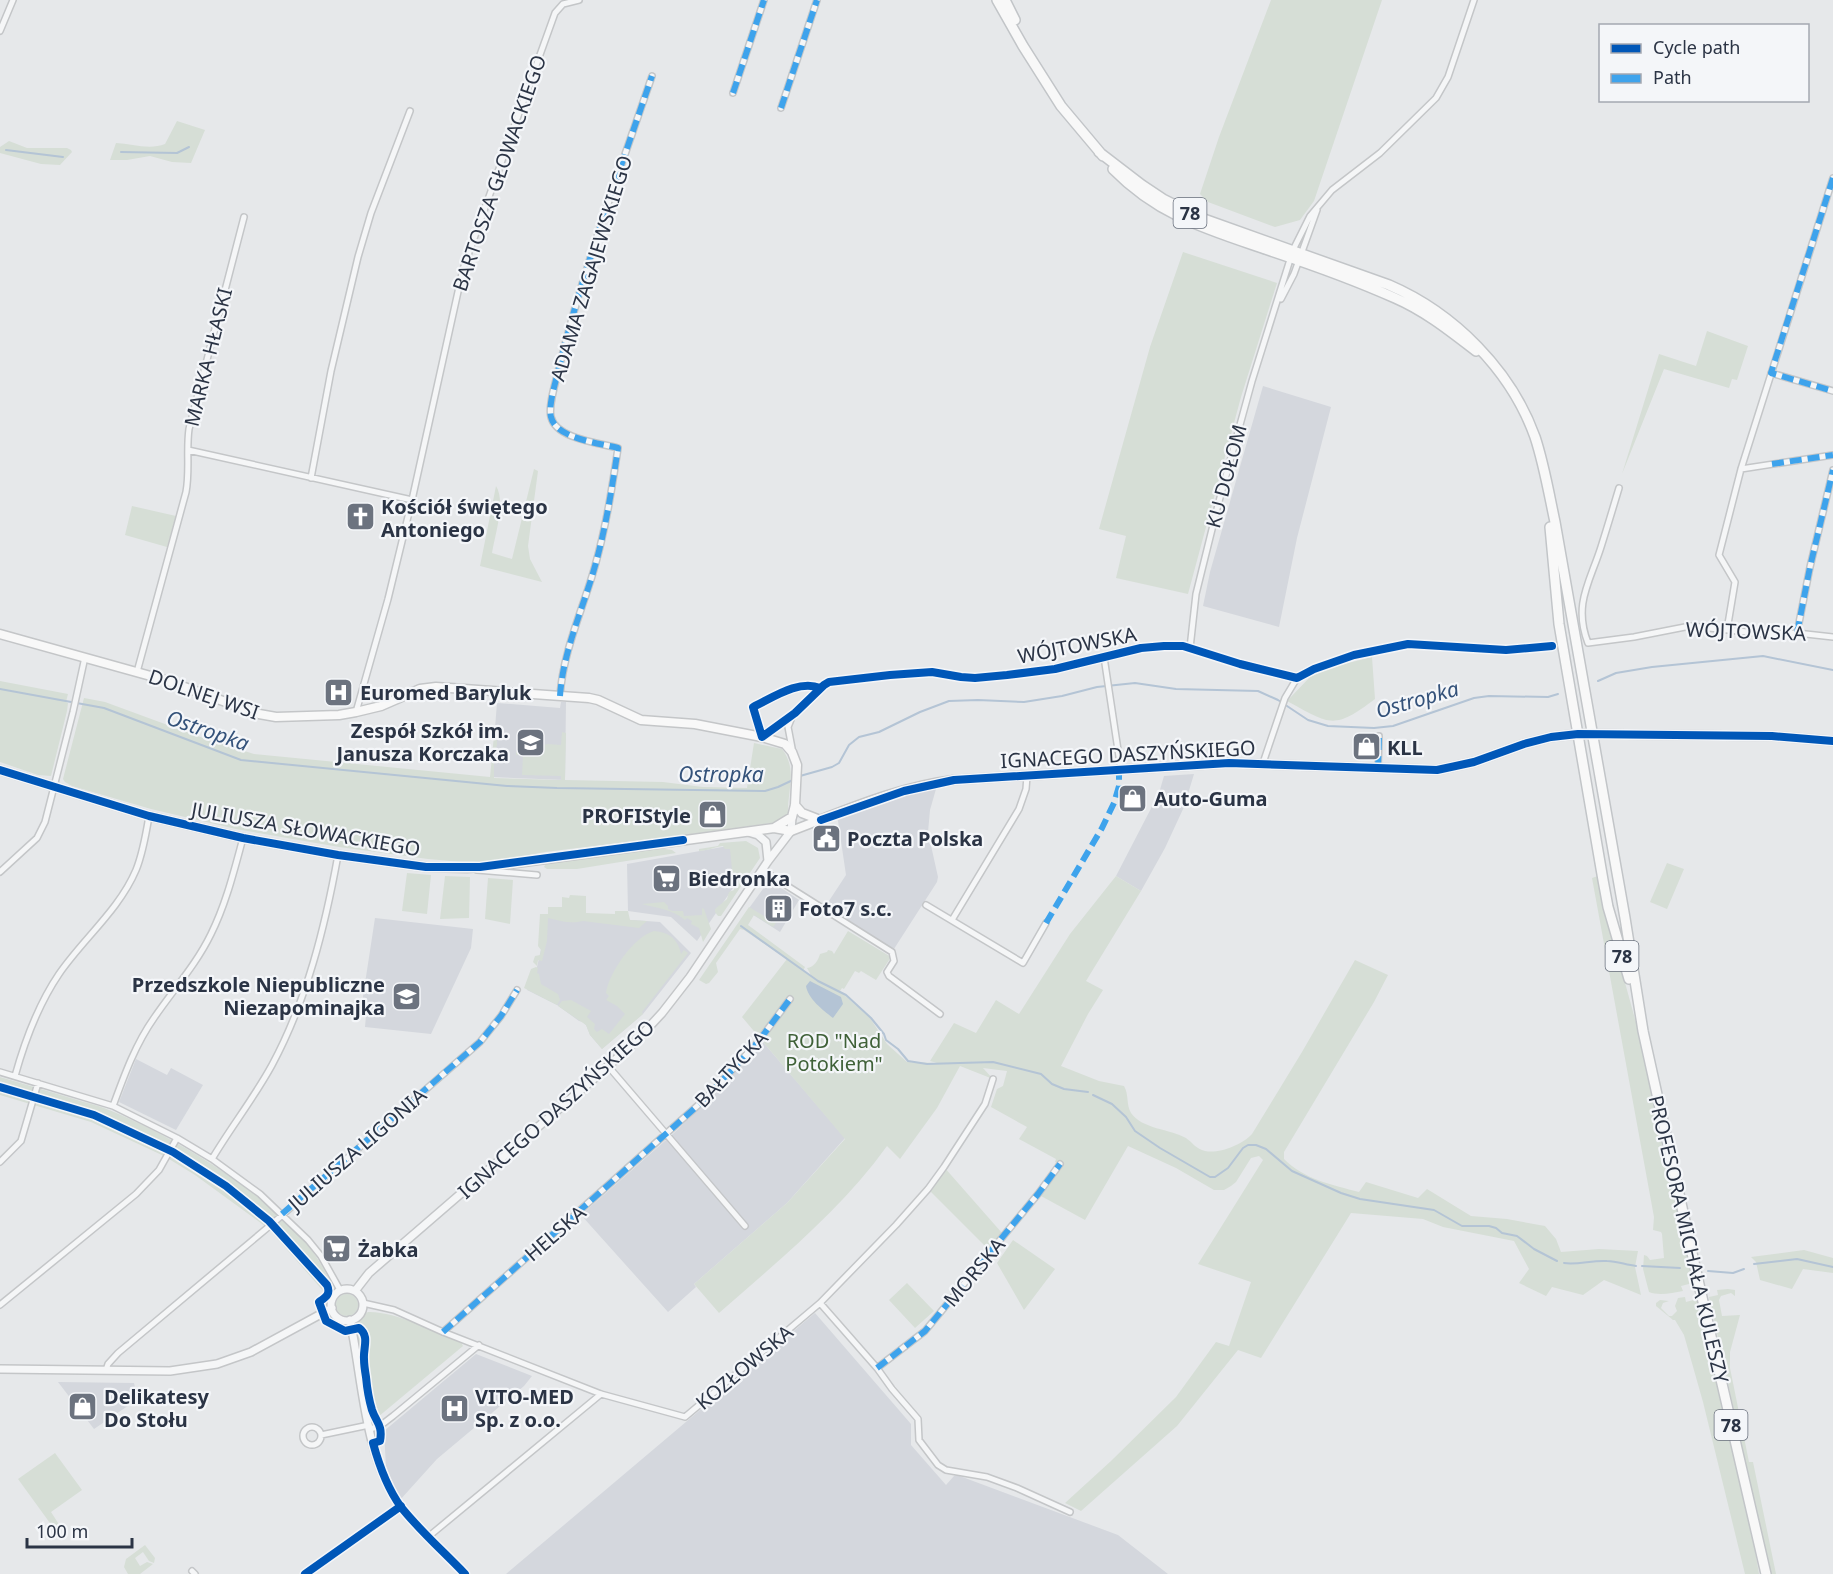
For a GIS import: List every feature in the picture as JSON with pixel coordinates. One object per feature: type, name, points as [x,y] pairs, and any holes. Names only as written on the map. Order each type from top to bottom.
[{"type":"main road","name":"78","points":[[997,0],[1047,86],[1074,123],[1099,152],[1142,185],[1181,209],[1296,256],[1389,285],[1434,309],[1471,339],[1511,391],[1535,437],[1564,574],[1592,734]]},
{"type":"main road","name":"78","points":[[1005,0],[1047,86]]},
{"type":"main road","name":"78","points":[[1546,483],[1559,624],[1578,734]]},
{"type":"main road","name":"DOLNEJ WSI","points":[[0,634],[85,656],[192,688],[259,714],[276,717],[339,715],[356,712],[387,704],[420,689],[436,687],[598,700],[641,720],[695,724],[762,737],[785,744],[792,752]]},
{"type":"main road","name":"IGNACEGO DASZYŃSKIEGO","points":[[790,831],[884,797],[928,784],[960,780],[1228,763],[1437,770],[1459,766],[1542,740],[1578,734],[1772,736],[1833,741]]},
{"type":"main road","name":"PROFESORA MICHAŁA KULESZY","points":[[1578,734],[1608,907],[1643,1031],[1764,1574]]},
{"type":"main road","name":"PROFESORA MICHAŁA KULESZY","points":[[1592,734],[1643,1031]]},
{"type":"main road","points":[[792,752],[797,765],[795,805],[792,817]]},
{"type":"main road","name":"JULIUSZA SŁOWACKIEGO","points":[[0,770],[148,816],[243,838],[338,855],[426,867],[467,868],[774,828],[790,831]]},
{"type":"main road","points":[[795,805],[802,813],[821,820]]},
{"type":"main road","name":"JULIUSZA SŁOWACKIEGO","points":[[774,828],[792,817]]},
{"type":"street","points":[[0,31],[14,0]]},
{"type":"street","name":"BARTOSZA GŁOWACKIEGO","points":[[356,712],[388,599],[412,500],[467,254],[555,13],[564,4],[579,0]]},
{"type":"street","points":[[733,93],[764,0]]},
{"type":"street","points":[[781,108],[817,0]]},
{"type":"street","name":"KU DOŁOM","points":[[1276,307],[1296,256],[1304,226],[1318,206],[1332,190],[1380,153],[1436,98],[1448,77],[1474,0]]},
{"type":"street","name":"ADAMA ZAGAJEWSKIEGO","points":[[560,696],[562,671],[605,528],[618,448],[571,436],[558,429],[551,417],[551,401],[588,264],[652,76]]},
{"type":"street","points":[[311,478],[331,371],[358,257],[371,213],[410,111]]},
{"type":"street","points":[[1726,630],[1735,582],[1719,555],[1771,373],[1833,178]]},
{"type":"street","name":"KU DOŁOM","points":[[1190,648],[1196,594],[1252,381],[1276,307],[1318,206]]},
{"type":"street","name":"MARKA HŁASKI","points":[[136,672],[186,492],[189,476],[189,429],[244,217]]},
{"type":"street","points":[[1771,373],[1833,391]]},
{"type":"street","points":[[188,450],[412,500]]},
{"type":"street","points":[[1742,469],[1833,455]]},
{"type":"street","points":[[1797,633],[1833,470]]},
{"type":"street","name":"WÓJTOWSKA","points":[[1619,489],[1585,589],[1582,608],[1588,642],[1634,637],[1690,626],[1766,634],[1797,633],[1833,637]]},
{"type":"street","points":[[1263,763],[1285,698],[1297,678],[1314,669],[1354,655],[1408,644],[1506,650],[1552,646]]},
{"type":"street","name":"WÓJTOWSKA","points":[[762,737],[795,713],[829,682],[890,675],[932,672],[975,678],[1007,675],[1055,669],[1141,648],[1174,646],[1190,648],[1240,664],[1297,678]]},
{"type":"street","points":[[0,872],[32,843],[41,831],[54,788],[85,656]]},
{"type":"street","points":[[1104,657],[1121,770]]},
{"type":"street","points":[[762,737],[753,707],[801,686],[820,688]]},
{"type":"street","points":[[792,752],[788,727],[795,713]]},
{"type":"street","points":[[1378,768],[1379,736]]},
{"type":"street","points":[[952,920],[1019,809],[1026,789],[1027,776]]},
{"type":"street","points":[[15,1076],[28,1034],[58,976],[75,952],[116,904],[133,876],[141,856],[148,816]]},
{"type":"street","points":[[790,831],[792,817]]},
{"type":"street","name":"IGNACEGO DASZYŃSKIEGO","points":[[355,1291],[369,1273],[608,1066],[662,1013],[690,977],[790,831]]},
{"type":"street","points":[[748,832],[758,835],[766,842],[768,861]]},
{"type":"street","points":[[112,1106],[130,1061],[145,1032],[211,935],[224,905],[243,838]]},
{"type":"street","points":[[212,1159],[268,1073],[297,1010],[318,948],[338,855]]},
{"type":"street","name":"JULIUSZA SŁOWACKIEGO","points":[[467,868],[487,872],[537,874]]},
{"type":"street","points":[[762,870],[892,952],[894,961],[888,969],[889,976],[940,1014]]},
{"type":"street","points":[[926,905],[1023,963],[1046,923]]},
{"type":"street","name":"JULIUSZA LIGONIA","points":[[106,1370],[108,1364],[118,1353],[480,1042],[501,1016],[517,990]]},
{"type":"street","name":"BAŁTYCKA","points":[[666,1134],[705,1099],[758,1042],[790,999]]},
{"type":"street","points":[[608,1066],[745,1226]]},
{"type":"street","points":[[0,1072],[112,1106],[177,1138],[212,1159],[260,1194],[308,1240],[321,1256],[340,1290]]},
{"type":"street","name":"KOZŁOWSKA","points":[[363,1303],[394,1310],[443,1332],[601,1394],[685,1417],[820,1303],[896,1225],[928,1189],[985,1104],[993,1079]]},
{"type":"street","points":[[0,1162],[21,1141],[38,1083]]},
{"type":"street","name":"HELSKA","points":[[443,1332],[666,1134]]},
{"type":"street","points":[[0,1305],[143,1187],[159,1170],[177,1138]]},
{"type":"street","name":"MORSKA","points":[[877,1368],[925,1331],[1060,1164]]},
{"type":"street","points":[[340,1290],[355,1291],[362,1298],[361,1313],[350,1320],[340,1318],[332,1308],[333,1298],[340,1290]]},
{"type":"street","points":[[820,1303],[918,1419],[919,1440],[938,1465],[946,1470],[987,1477],[1070,1512]]},
{"type":"street","points":[[0,1369],[170,1371],[190,1369],[225,1362],[251,1352],[332,1308]]},
{"type":"street","points":[[350,1320],[370,1427],[382,1469],[401,1506],[460,1572]]},
{"type":"street","points":[[321,1435],[380,1426],[479,1345]]},
{"type":"street","points":[[428,1537],[601,1394]]},
{"type":"street","points":[[305,1574],[401,1506]]},
{"type":"shaded area","points":[[1263,386],[1331,407],[1297,538],[1279,627],[1203,606],[1210,572]]},
{"type":"shaded area","name":"Zespół Szkół im. Janusza Korczaka","points":[[561,702],[566,702],[565,780],[491,777],[497,703],[560,708]]},
{"type":"shaded area","points":[[1194,774],[1184,807],[1141,891],[1116,876],[1159,793],[1164,776]]},
{"type":"shaded area","points":[[938,782],[930,810],[928,832],[938,877],[937,882],[892,952],[823,910],[846,875],[837,814]]},
{"type":"shaded area","points":[[739,844],[754,857],[697,941],[671,917],[628,911],[627,864]]},
{"type":"shaded area","points":[[768,882],[774,883],[799,900],[780,932],[747,911]]},
{"type":"shaded area","points":[[544,914],[660,922],[691,953],[643,1014],[602,1049],[583,1022],[557,1005],[527,990],[537,967],[542,945]]},
{"type":"shaded area","points":[[375,918],[473,929],[471,948],[431,1034],[365,1027],[366,1016],[360,1016]]},
{"type":"shaded area","points":[[763,1042],[845,1138],[787,1203],[694,1284],[696,1287],[668,1312],[581,1215],[674,1133]]},
{"type":"shaded area","points":[[136,1059],[167,1075],[171,1068],[203,1085],[176,1130],[119,1102]]},
{"type":"shaded area","points":[[815,1313],[911,1424],[911,1445],[946,1485],[957,1475],[1118,1535],[1168,1574],[506,1574]]},
{"type":"shaded area","name":"VITO-MED Sp. z o.o.","points":[[476,1354],[532,1376],[524,1386],[437,1459],[400,1500],[386,1467],[384,1431]]},
{"type":"shaded area","points":[[58,1382],[134,1383],[138,1399],[94,1429]]},
{"type":"green space","points":[[1271,0],[1382,0],[1314,201],[1300,220],[1275,227],[1208,202],[1200,194]]},
{"type":"green space","points":[[177,121],[205,130],[191,163],[172,162],[150,156],[110,160],[116,143],[147,147],[165,144]]},
{"type":"green space","points":[[9,141],[27,148],[67,148],[72,152],[60,165],[41,164],[0,153],[0,147]]},
{"type":"green space","points":[[1183,252],[1277,283],[1241,397],[1188,594],[1116,578],[1126,536],[1099,529],[1150,347]]},
{"type":"green space","points":[[1707,331],[1748,346],[1737,380],[1732,379],[1729,388],[1664,369],[1622,474],[1659,354],[1696,366]]},
{"type":"green space","points":[[534,469],[538,471],[528,546],[530,559],[542,582],[480,566],[496,486],[500,509],[492,553],[512,559]]},
{"type":"green space","points":[[132,506],[176,516],[167,547],[125,535]]},
{"type":"green space","points":[[1372,657],[1375,699],[1350,716],[1331,721],[1313,715],[1287,701],[1310,677],[1332,667]]},
{"type":"green space","points":[[0,681],[68,694],[67,711],[51,776],[38,775],[0,762]]},
{"type":"green space","points":[[84,698],[105,702],[254,754],[490,777],[495,726],[497,726],[494,778],[561,780],[561,776],[522,775],[523,755],[516,755],[516,752],[548,744],[561,745],[562,732],[566,733],[565,780],[663,782],[703,787],[747,788],[754,743],[782,749],[787,757],[791,773],[788,814],[779,822],[473,863],[339,847],[236,829],[151,809],[65,782],[63,779]]},
{"type":"green space","points":[[746,841],[758,848],[760,858],[721,916],[718,916],[715,909],[727,899],[729,892],[734,890],[730,849],[725,849],[723,846],[702,851],[699,849],[718,846],[720,843]]},
{"type":"green space","points":[[658,848],[672,850],[676,853],[577,869],[547,869],[544,867],[546,863]]},
{"type":"green space","points":[[1667,863],[1684,869],[1667,909],[1650,902]]},
{"type":"green space","points":[[407,873],[431,875],[427,914],[402,911]]},
{"type":"green space","points":[[445,876],[470,877],[469,918],[440,919]]},
{"type":"green space","name":"ROD \"Nad Potokiem\"","points":[[1116,876],[1141,891],[1086,981],[1103,990],[1061,1066],[1099,1081],[1124,1086],[1131,1113],[1149,1126],[1186,1138],[1205,1151],[1230,1148],[1252,1134],[1355,960],[1388,975],[1284,1152],[1284,1159],[1309,1176],[1359,1192],[1366,1182],[1418,1198],[1427,1189],[1471,1216],[1507,1219],[1545,1226],[1556,1239],[1561,1252],[1599,1249],[1638,1251],[1635,1267],[1641,1295],[1604,1280],[1583,1295],[1552,1287],[1546,1296],[1519,1283],[1529,1269],[1514,1241],[1443,1227],[1423,1219],[1351,1213],[1261,1358],[1238,1350],[1177,1426],[1081,1511],[1065,1503],[1176,1397],[1216,1342],[1229,1346],[1251,1282],[1198,1264],[1263,1160],[1259,1156],[1251,1158],[1236,1182],[1224,1190],[1214,1190],[1176,1168],[1128,1146],[1085,1220],[1041,1196],[1062,1165],[1055,1162],[1056,1159],[1019,1139],[1027,1127],[991,1107],[997,1089],[1003,1086],[1007,1071],[983,1068],[993,1079],[960,1066],[937,1108],[900,1159],[887,1146],[850,1192],[829,1213],[719,1313],[694,1284],[787,1203],[845,1139],[742,1017],[787,959],[740,929],[716,963],[718,972],[709,983],[706,984],[699,980],[749,907],[776,923],[773,927],[754,915],[748,925],[805,967],[803,971],[818,982],[807,968],[815,963],[820,954],[828,950],[834,954],[848,931],[891,957],[876,980],[861,971],[859,973],[855,971],[844,989],[840,991],[833,988],[870,1018],[887,1044],[907,1062],[937,1063],[930,1061],[954,1023],[976,1033],[996,1000],[1019,1014],[1070,934]]},
{"type":"green space","points":[[1598,876],[1638,1030],[1693,1283],[1681,1286],[1683,1291],[1661,1294],[1649,1292],[1643,1269],[1644,1255],[1650,1260],[1664,1258],[1662,1234],[1653,1230],[1654,1217],[1592,878]]},
{"type":"green space","points":[[488,878],[513,880],[510,924],[485,919]]},
{"type":"green space","points":[[570,895],[586,896],[586,913],[615,914],[615,911],[628,911],[630,920],[647,921],[639,928],[583,921],[566,922],[548,918],[547,941],[542,961],[538,960],[537,966],[533,962],[535,956],[540,955],[541,950],[538,946],[540,914],[548,914],[548,907],[562,907],[562,897],[569,898]]},
{"type":"green space","points":[[664,902],[672,911],[683,911],[684,916],[702,915],[702,908],[704,909],[711,929],[703,942],[699,928],[691,924],[692,921],[687,918],[685,920],[670,911],[642,904]]},
{"type":"green space","points":[[654,931],[672,937],[678,944],[681,954],[684,950],[688,953],[642,1012],[643,1014],[602,1049],[590,1035],[586,1025],[558,1006],[562,1001],[571,1000],[591,1011],[587,1017],[595,1024],[594,1029],[597,1032],[602,1029],[609,1034],[625,1014],[606,1000],[609,996],[606,993],[608,985],[617,966],[630,948],[638,940]]},
{"type":"green space","points":[[536,967],[541,984],[558,994],[560,1000],[557,1005],[524,988],[531,969]]},
{"type":"green space","points":[[0,1077],[109,1110],[141,1124],[207,1161],[272,1209],[299,1236],[320,1263],[332,1290],[325,1293],[269,1229],[195,1175],[164,1156],[91,1122],[0,1095]]},
{"type":"green space","points":[[944,1167],[1002,1233],[989,1250],[928,1189]]},
{"type":"green space","points":[[1013,1240],[1055,1269],[1024,1310],[997,1263]]},
{"type":"green space","points":[[1804,1250],[1833,1258],[1833,1273],[1803,1269],[1792,1289],[1760,1280],[1756,1262],[1751,1257]]},
{"type":"green space","points":[[907,1283],[934,1311],[915,1328],[889,1300]]},
{"type":"green space","points":[[1717,1290],[1735,1290],[1735,1296],[1731,1293],[1721,1296],[1719,1300],[1722,1316],[1740,1315],[1730,1352],[1730,1368],[1749,1462],[1753,1462],[1776,1574],[1770,1574],[1709,1297],[1718,1295]]},
{"type":"green space","points":[[347,1294],[355,1297],[358,1305],[355,1313],[347,1316],[339,1313],[336,1305],[339,1297]]},
{"type":"green space","points":[[1685,1297],[1686,1302],[1697,1299],[1752,1533],[1759,1574],[1745,1574],[1703,1402],[1684,1335],[1675,1320],[1656,1306],[1660,1300],[1669,1301],[1663,1303],[1661,1308],[1672,1316],[1677,1311],[1675,1306],[1678,1298]]},
{"type":"green space","points":[[368,1312],[402,1318],[461,1342],[463,1346],[372,1422],[353,1321]]},
{"type":"green space","points":[[55,1453],[82,1490],[51,1512],[60,1526],[55,1530],[18,1479]]},
{"type":"green space","points":[[145,1545],[155,1558],[154,1563],[149,1561],[143,1552],[135,1558],[140,1566],[147,1562],[153,1564],[140,1574],[128,1574],[124,1567],[126,1559]]},
{"type":"water","points":[[810,981],[841,997],[843,1004],[833,1018],[816,1004],[807,991],[806,986]]},
{"type":"waterway","points":[[121,152],[177,153],[189,147]]},
{"type":"waterway","points":[[6,150],[63,157]]},
{"type":"waterway","name":"Ostropka","points":[[1598,681],[1616,673],[1652,667],[1763,656],[1833,670]]},
{"type":"waterway","name":"Ostropka","points":[[800,776],[839,763],[849,745],[859,737],[879,732],[949,701],[1024,702],[1097,687],[1135,683],[1176,689],[1258,691],[1278,700],[1308,720],[1328,726],[1374,728],[1393,726],[1474,698],[1548,697],[1558,694]]},
{"type":"waterway","name":"Ostropka","points":[[0,689],[104,708],[241,760],[507,786],[557,788],[765,791],[795,779]]},
{"type":"waterway","points":[[741,926],[818,981],[846,995],[871,1018],[886,1040],[908,1061],[927,1064],[993,1062],[1041,1074],[1052,1084],[1064,1089],[1088,1092]]},
{"type":"waterway","points":[[1093,1095],[1112,1104],[1126,1117],[1135,1131],[1210,1177],[1215,1177],[1228,1168],[1243,1148],[1256,1145],[1266,1149],[1292,1171],[1341,1193],[1360,1199],[1434,1210],[1462,1226],[1496,1228],[1502,1233],[1517,1236],[1534,1249],[1557,1261]]},
{"type":"waterway","points":[[1754,1264],[1797,1259],[1833,1267]]},
{"type":"waterway","points":[[1564,1263],[1607,1261],[1636,1266]]},
{"type":"waterway","points":[[1642,1266],[1680,1268]]},
{"type":"waterway","points":[[1708,1271],[1733,1273],[1744,1269]]},
{"type":"marked path","points":[[733,93],[764,0]]},
{"type":"marked path","points":[[781,108],[817,0]]},
{"type":"marked path","points":[[560,696],[569,646],[602,537],[618,448],[580,439],[561,430],[551,417],[551,400],[590,258],[652,76]]},
{"type":"marked path","points":[[1833,178],[1771,373],[1833,391]]},
{"type":"marked path","points":[[1772,464],[1833,455]]},
{"type":"marked path","points":[[1797,633],[1833,470]]},
{"type":"marked path","points":[[1378,768],[1379,736]]},
{"type":"marked path","points":[[1046,923],[1102,828],[1114,803],[1119,786],[1119,770]]},
{"type":"marked path","points":[[282,1214],[480,1042],[501,1016],[517,990]]},
{"type":"marked path","points":[[443,1332],[705,1099],[758,1042],[790,999]]},
{"type":"marked path","points":[[877,1368],[925,1331],[1060,1164]]},
{"type":"cycle path","points":[[820,688],[812,686],[795,688],[753,707],[762,737],[795,713],[829,682],[932,672],[975,678],[1007,675],[1055,669],[1141,648],[1164,646],[1183,646],[1240,664],[1297,678],[1314,669],[1354,655],[1408,644],[1506,650],[1552,646]]},
{"type":"cycle path","points":[[821,820],[904,791],[954,780],[1229,763],[1437,770],[1474,762],[1551,737],[1578,734],[1772,736],[1833,741]]},
{"type":"cycle path","points":[[0,770],[149,816],[243,838],[338,855],[426,867],[480,867],[683,840]]},
{"type":"cycle path","points":[[0,1087],[94,1115],[173,1152],[226,1186],[269,1221],[327,1285],[328,1293],[319,1302],[326,1321],[345,1331],[359,1328],[362,1331],[365,1342],[364,1364],[368,1394],[381,1431],[380,1441],[373,1443],[384,1476],[401,1507],[465,1574]]},
{"type":"cycle path","points":[[305,1574],[401,1506]]},
{"type":"place","name":"Kościół świętego Antoniego","points":[[360,517]]},
{"type":"place","name":"Euromed Baryluk","points":[[339,692]]},
{"type":"place","name":"Zespół Szkół im. Janusza Korczaka","points":[[530,742]]},
{"type":"place","name":"KLL","points":[[1366,747]]},
{"type":"place","name":"Auto-Guma","points":[[1133,798]]},
{"type":"place","name":"PROFIStyle","points":[[712,815]]},
{"type":"place","name":"Poczta Polska","points":[[826,838]]},
{"type":"place","name":"Biedronka","points":[[667,878]]},
{"type":"place","name":"Foto7 s.c.","points":[[778,908]]},
{"type":"place","name":"Przedszkole Niepubliczne Niezapominajka","points":[[406,996]]},
{"type":"place","name":"Żabka","points":[[337,1249]]},
{"type":"place","name":"Delikatesy Do Stołu","points":[[83,1407]]},
{"type":"place","name":"VITO-MED Sp. z o.o.","points":[[454,1408]]}]
